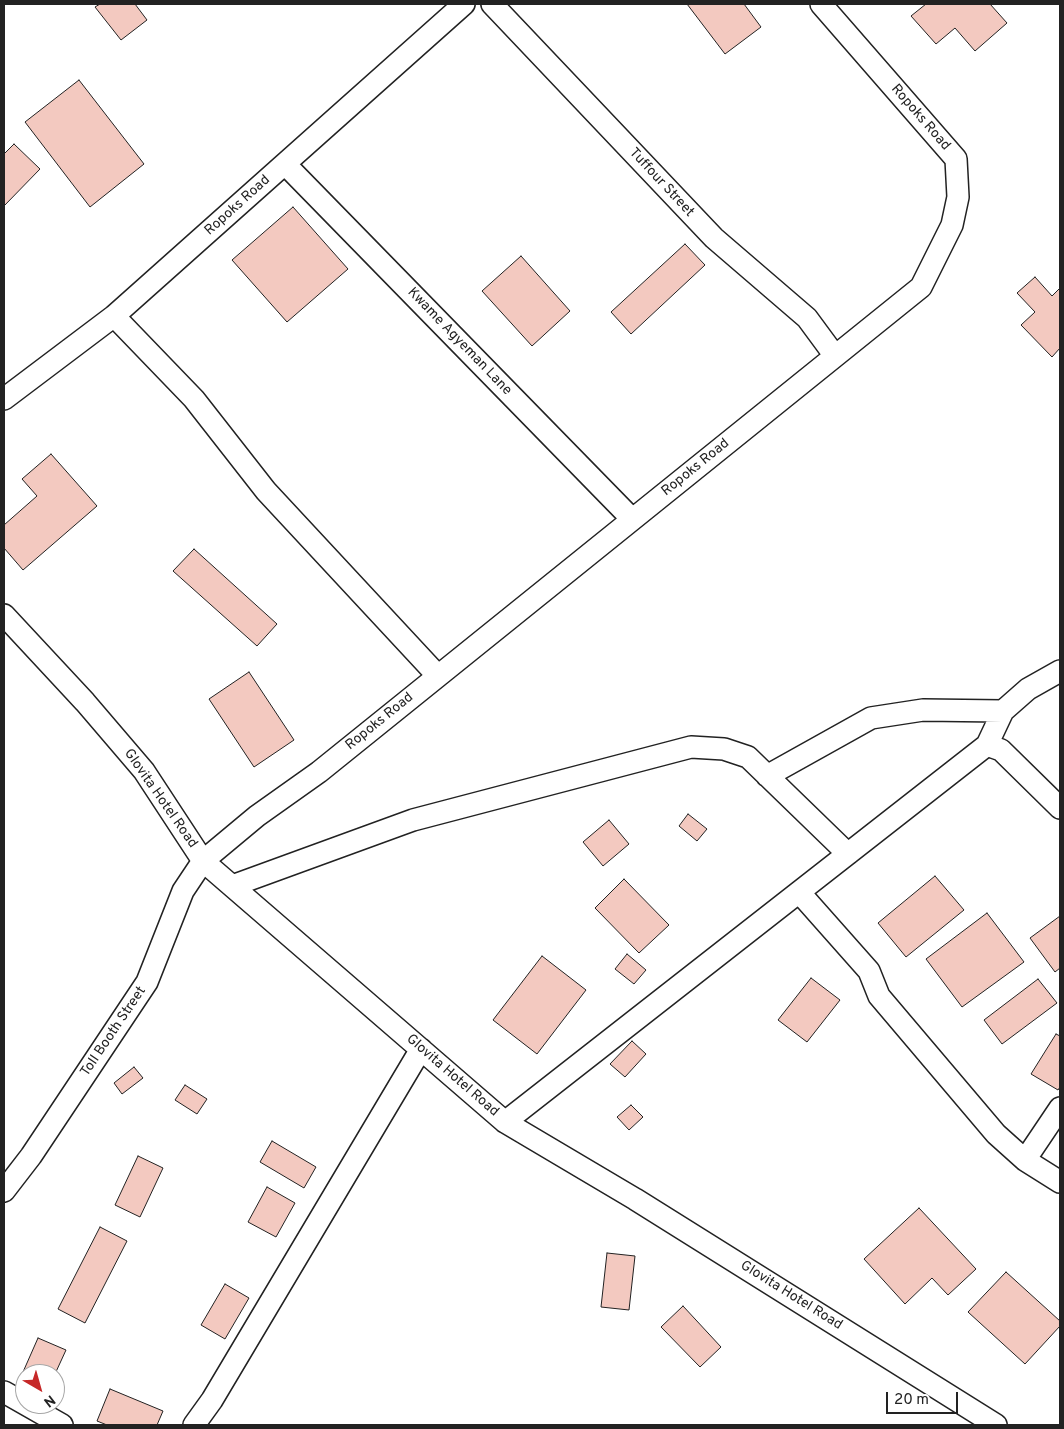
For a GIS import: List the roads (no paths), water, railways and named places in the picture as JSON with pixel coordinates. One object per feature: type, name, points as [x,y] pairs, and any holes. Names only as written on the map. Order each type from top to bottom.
[{"type":"street","name":"Ropoks Road","points":[[4,400],[114,316],[464,4]]},
{"type":"street","name":"Tuffour Street","points":[[492,4],[714,238],[807,318],[835,356]]},
{"type":"street","name":"Ropoks Road","points":[[203,861],[256,816],[319,772],[921,288],[952,225],[958,197],[956,159],[821,4]]},
{"type":"street","name":"Kwame Agyeman Lane","points":[[285,164],[632,519]]},
{"type":"street","points":[[114,316],[194,399],[266,491],[438,676]]},
{"type":"street","name":"Glovita Hotel Road","points":[[4,615],[85,702],[144,771],[203,861],[505,1122],[643,1204],[996,1425]]},
{"type":"street","points":[[505,1122],[987,745],[1003,711],[1028,689],[1060,671]]},
{"type":"street","points":[[767,776],[871,718],[923,710],[1003,711]]},
{"type":"street","points":[[987,745],[1001,750],[1060,808]]},
{"type":"street","points":[[232,886],[413,820],[691,747],[724,749],[748,757],[848,854]]},
{"type":"street","name":"Toll Booth Street","points":[[4,1191],[31,1156],[147,982],[184,891],[203,861]]},
{"type":"street","points":[[799,892],[869,971],[878,996],[996,1134],[1025,1160],[1060,1182]]},
{"type":"street","points":[[194,1425],[212,1400],[421,1049]]},
{"type":"street","points":[[1025,1160],[1060,1108]]},
{"type":"street","points":[[4,1392],[62,1425]]}]
